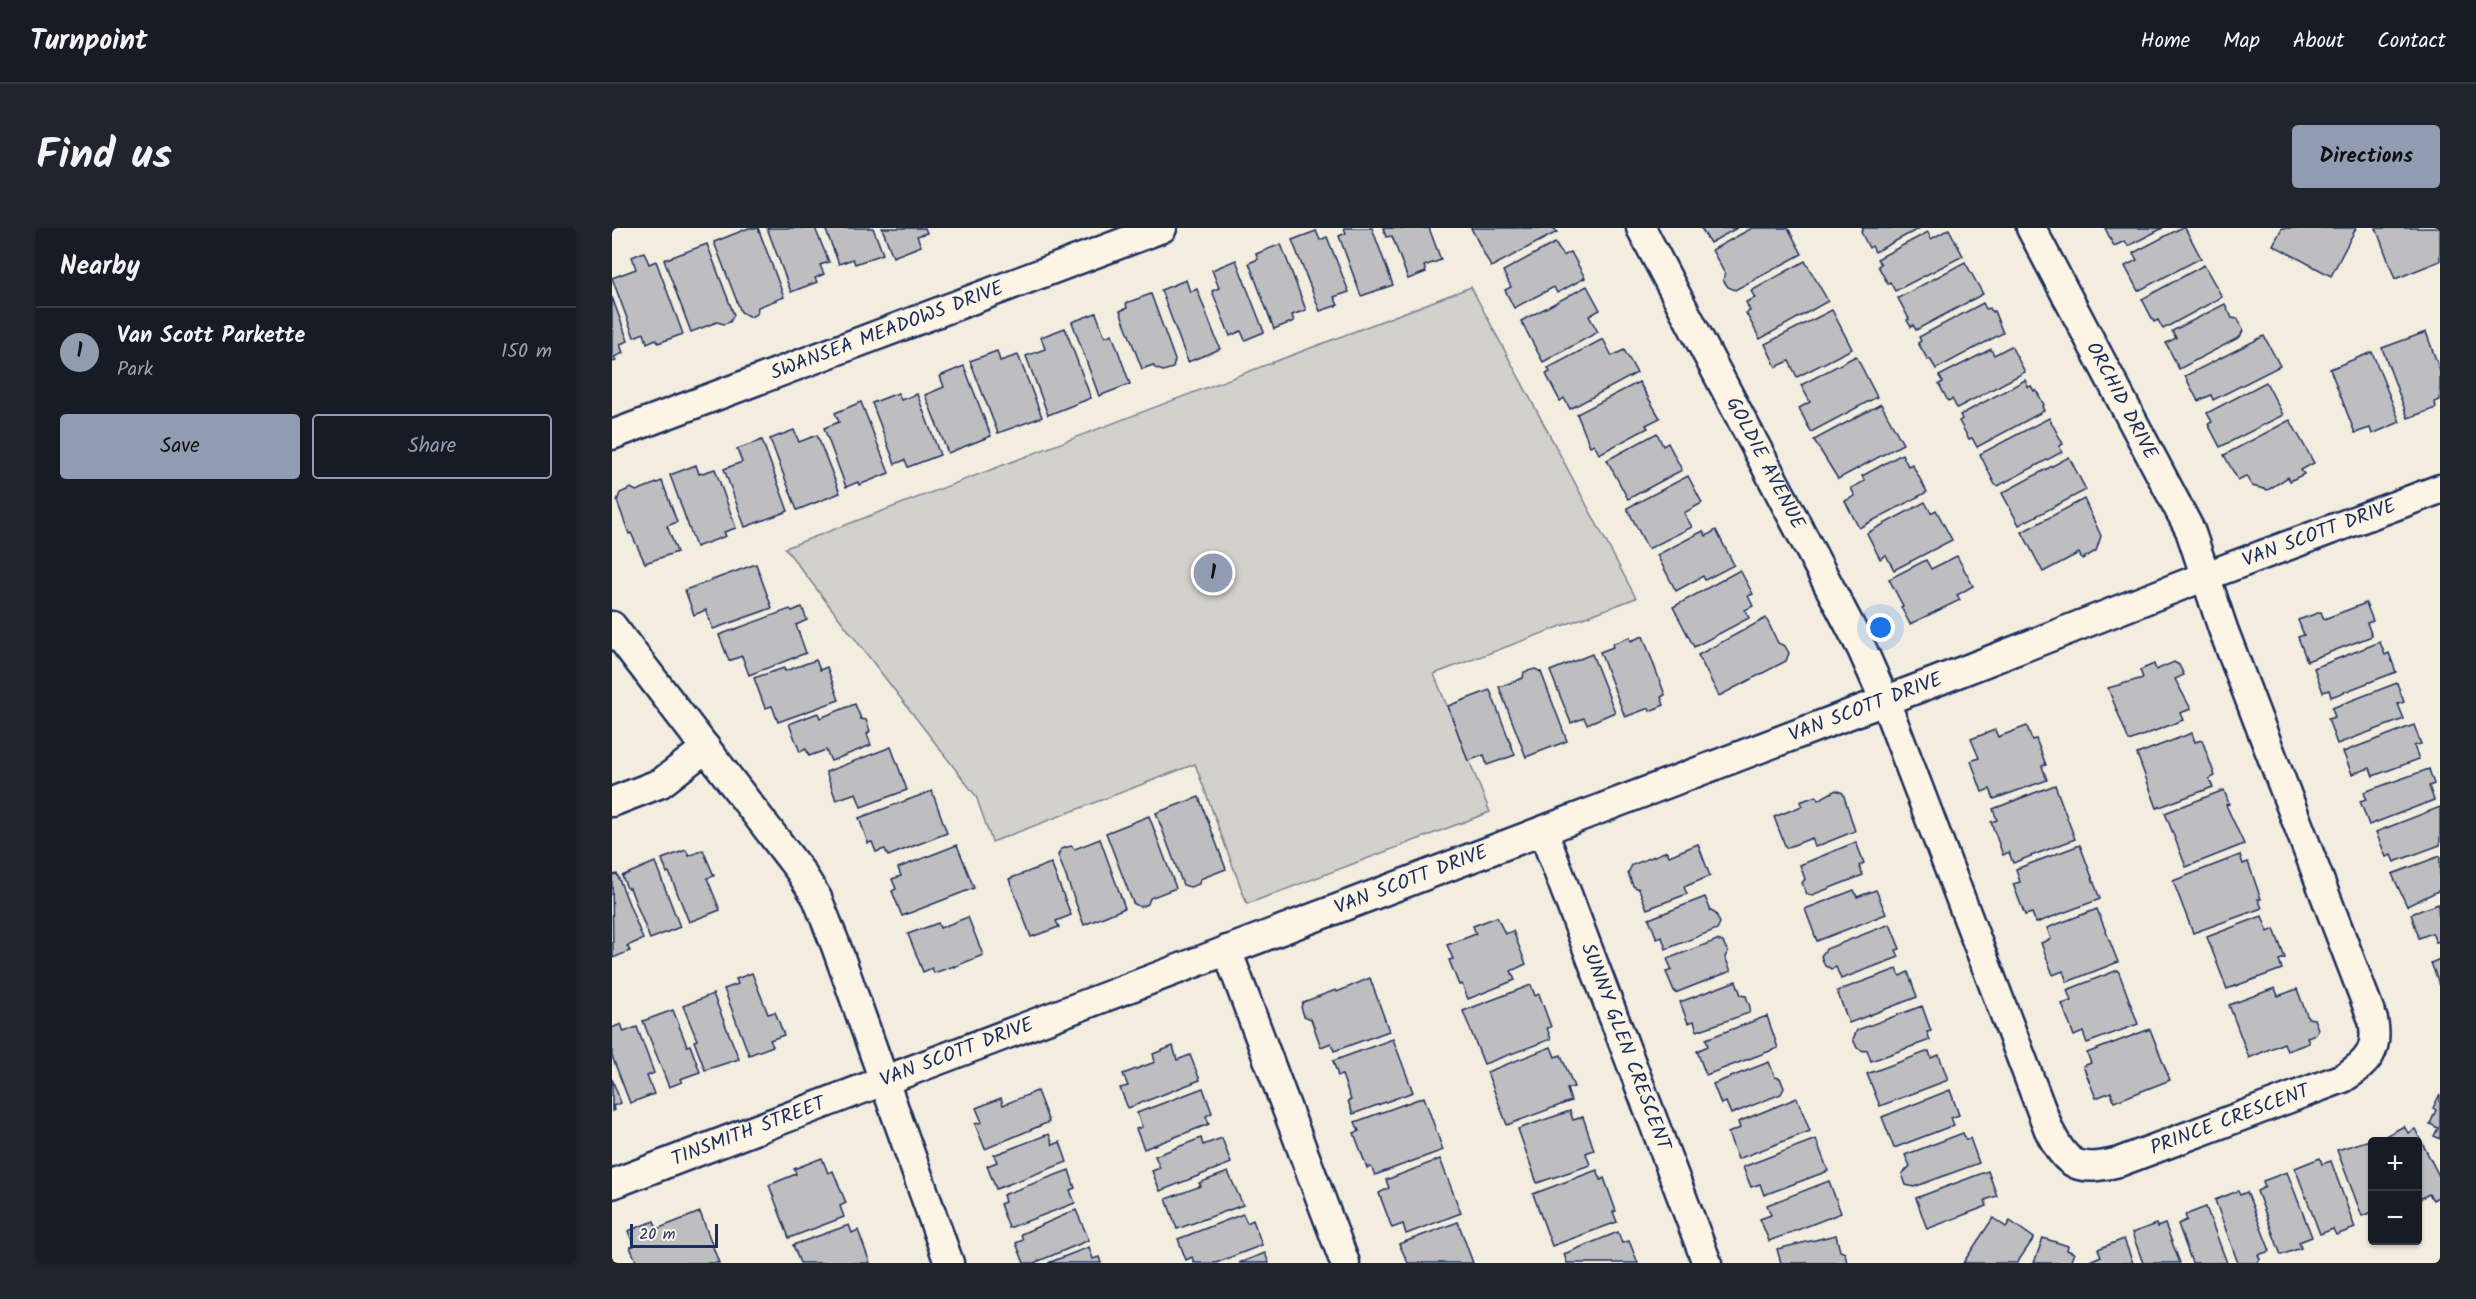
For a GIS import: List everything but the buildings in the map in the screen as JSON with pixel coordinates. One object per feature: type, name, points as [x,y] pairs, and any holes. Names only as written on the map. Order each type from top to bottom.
[{"type":"street","name":"SWANSEA MEADOWS DRIVE","points":[[612,435],[1162,228]]},
{"type":"street","name":"GOLDIE AVENUE","points":[[1641,228],[1857,638],[1885,701]]},
{"type":"street","name":"ORCHID DRIVE","points":[[2031,228],[2190,530],[2206,576]]},
{"type":"street","name":"VAN SCOTT DRIVE","points":[[612,626],[800,871],[817,898],[884,1081],[1885,701],[2206,576],[2440,489]]},
{"type":"street","name":"PRINCE CRESCENT","points":[[1885,701],[2049,1130],[2059,1151],[2068,1159],[2096,1168],[2120,1162],[2343,1078],[2361,1067],[2371,1053],[2376,1037],[2373,1020],[2223,629],[2206,576]]},
{"type":"street","points":[[612,802],[661,783],[706,748]]},
{"type":"street","name":"SUNNY GLEN CRESCENT","points":[[1543,831],[1707,1263]]},
{"type":"street","points":[[1227,950],[1346,1263]]},
{"type":"street","points":[[884,1081],[949,1263]]},
{"type":"street","name":"TINSMITH STREET","points":[[612,1184],[884,1081]]},
{"type":"shaded area","points":[[1471,287],[1636,598],[1434,674],[1490,812],[1247,904],[1195,764],[992,842],[976,796],[785,548]]},
{"type":"place","name":"Van Scott Parkette","points":[[1213,573]]}]
